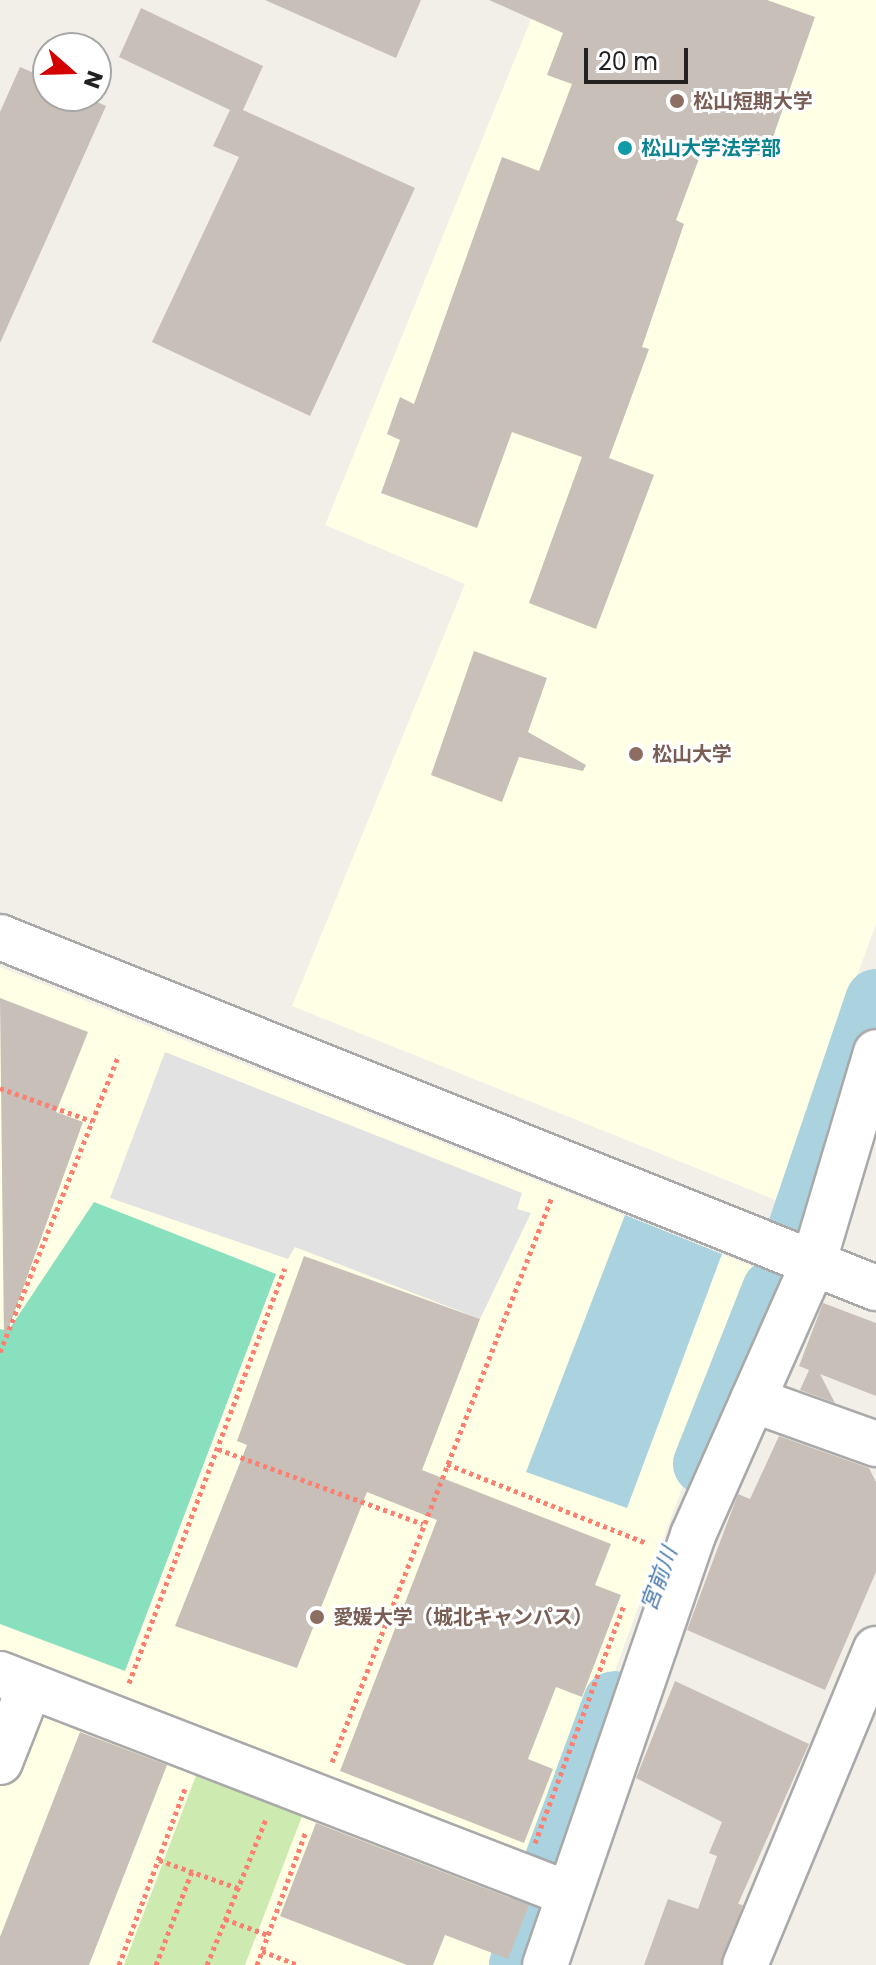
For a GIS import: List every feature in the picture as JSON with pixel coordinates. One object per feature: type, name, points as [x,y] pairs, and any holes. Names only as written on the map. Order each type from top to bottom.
[{"type":"street","points":[[0,937],[876,1288]]},
{"type":"street","points":[[550,1963],[569,1894],[693,1535],[753,1400],[799,1258],[876,1052]]},
{"type":"street","points":[[753,1400],[876,1444]]},
{"type":"street","points":[[745,1965],[876,1649]]},
{"type":"street","points":[[0,1762],[15,1680],[569,1894]]},
{"type":"path","points":[[0,1352],[119,1055]]},
{"type":"path","points":[[0,1088],[92,1121]]},
{"type":"path","points":[[207,1965],[238,1888],[300,1789],[423,1524],[565,1164]]},
{"type":"path","points":[[116,1717],[285,1268]]},
{"type":"path","points":[[218,1449],[423,1524]]},
{"type":"path","points":[[447,1464],[648,1540],[643,1554]]},
{"type":"path","points":[[523,1875],[627,1598]]},
{"type":"path","points":[[119,1965],[200,1750]]},
{"type":"path","points":[[257,1965],[268,1935],[300,1789]]},
{"type":"path","points":[[159,1860],[238,1888]]},
{"type":"path","points":[[156,1965],[192,1871]]},
{"type":"path","points":[[225,1919],[268,1935]]},
{"type":"path","points":[[262,1951],[298,1965]]},
{"type":"shaded area","name":"松山大学","points":[[539,0],[876,0],[876,924],[776,1200],[292,1006],[465,584],[325,525]]},
{"type":"shaded area","name":"愛媛大学（城北キャンパス）","points":[[0,967],[762,1270],[507,1965],[0,1965]]},
{"type":"shaded area","points":[[165,1052],[522,1193],[517,1209],[531,1213],[480,1319],[295,1247],[288,1259],[110,1198]]},
{"type":"green space","points":[[94,1202],[276,1274],[125,1671],[0,1624],[0,1329],[8,1331]]},
{"type":"green space","points":[[200,1765],[306,1806],[245,1965],[124,1965]]},
{"type":"water","points":[[625,1215],[722,1254],[627,1508],[526,1472]]},
{"type":"building","points":[[265,0],[421,0],[396,58]]},
{"type":"building","points":[[489,0],[767,0],[815,17],[766,157],[706,140],[676,220],[684,224],[642,347],[649,349],[609,458],[654,475],[596,629],[529,603],[582,457],[512,432],[477,528],[381,493],[400,440],[387,434],[400,397],[414,404],[502,157],[539,171],[572,84],[547,75],[563,33]]},
{"type":"building","points":[[141,8],[263,66],[243,110],[415,188],[310,416],[152,342],[239,157],[213,146],[230,110],[119,57]]},
{"type":"building","points":[[20,67],[32,72],[32,112],[103,112],[0,343],[0,112]]},
{"type":"building","points":[[474,651],[547,678],[528,732],[586,765],[583,771],[519,757],[502,802],[431,775]]},
{"type":"building","points":[[0,998],[88,1032],[56,1112],[83,1122],[4,1341]]},
{"type":"building","points":[[304,1256],[480,1319],[422,1470],[611,1544],[595,1585],[621,1595],[582,1697],[556,1687],[528,1759],[553,1769],[524,1843],[340,1771],[437,1520],[367,1492],[297,1668],[175,1626],[247,1445],[237,1441]]},
{"type":"building","points":[[823,1303],[876,1323],[876,1396],[820,1374],[835,1403],[800,1390],[809,1370],[799,1366]]},
{"type":"building","points":[[779,1436],[869,1468],[876,1482],[876,1572],[825,1690],[687,1630],[738,1494],[750,1499]]},
{"type":"building","points":[[675,1681],[809,1744],[738,1904],[743,1905],[721,1965],[644,1965],[668,1899],[698,1909],[717,1856],[709,1853],[722,1822],[636,1778]]},
{"type":"building","points":[[80,1732],[167,1765],[89,1965],[0,1965],[0,1937]]},
{"type":"building","points":[[316,1823],[529,1905],[508,1959],[445,1935],[433,1965],[407,1965],[280,1916]]},
{"type":"waterway","name":"宮前川","points":[[798,1231],[876,1000]]},
{"type":"waterway","name":"宮前川","points":[[704,1464],[773,1290]]},
{"type":"waterway","name":"宮前川","points":[[552,1870],[614,1702]]},
{"type":"waterway","name":"宮前川","points":[[520,1965],[543,1898]]},
{"type":"place","name":"松山短期大学","points":[[677,101]]},
{"type":"place","name":"松山大学法学部","points":[[625,148]]},
{"type":"place","name":"松山大学","points":[[636,754]]},
{"type":"place","name":"愛媛大学（城北キャンパス）","points":[[317,1617]]}]
